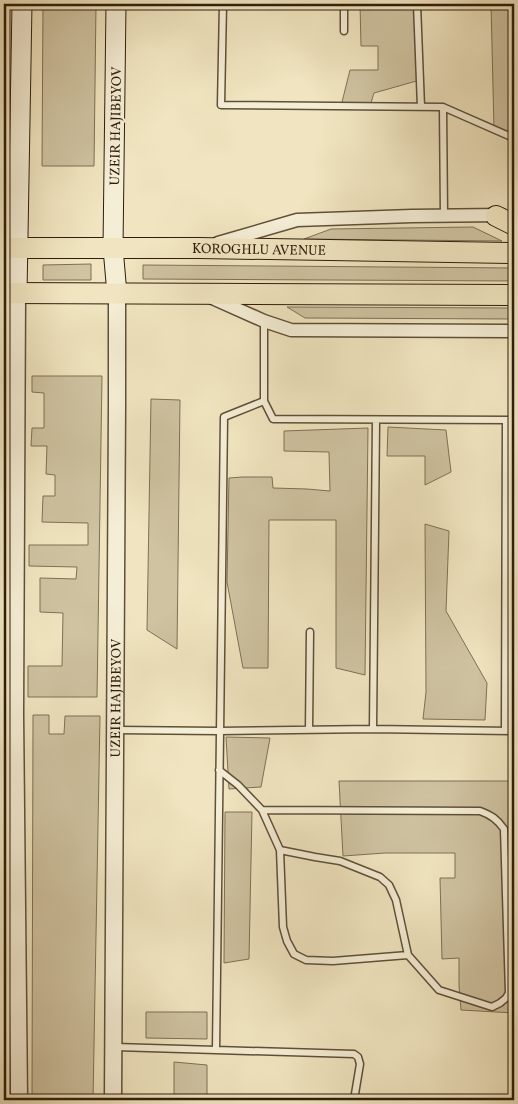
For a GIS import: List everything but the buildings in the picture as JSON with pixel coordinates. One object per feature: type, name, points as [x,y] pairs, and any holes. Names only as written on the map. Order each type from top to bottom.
[{"type":"main road","points":[[22,4],[11,248],[11,294],[514,295]]},
{"type":"main road","name":"UZEIR HAJIBEYOV","points":[[116,4],[113,248],[117,294]]},
{"type":"main road","points":[[505,215],[514,225]]},
{"type":"main road","name":"KOROGHLU AVENUE","points":[[11,248],[198,248],[514,253]]},
{"type":"street","points":[[198,248],[296,220],[505,215]]},
{"type":"street","points":[[11,294],[12,714],[20,1100]]},
{"type":"street","name":"UZEIR HAJIBEYOV","points":[[113,1100],[118,406],[117,294]]},
{"type":"street","points":[[203,294],[264,321],[291,330],[514,331]]},
{"type":"lane","points":[[223,4],[222,105],[443,107],[509,136],[514,136]]},
{"type":"lane","points":[[344,4],[344,31]]},
{"type":"lane","points":[[417,4],[421,107]]},
{"type":"lane","points":[[443,107],[444,216]]},
{"type":"lane","points":[[264,321],[264,401],[273,419],[514,420]]},
{"type":"lane","points":[[216,1050],[224,417],[264,401]]},
{"type":"lane","points":[[373,729],[376,420]]},
{"type":"lane","points":[[505,731],[506,420]]},
{"type":"lane","points":[[309,730],[310,632]]},
{"type":"lane","points":[[115,730],[373,729],[514,731]]},
{"type":"lane","points":[[219,770],[238,785],[262,810],[280,850],[283,927],[294,954],[306,960],[332,961],[408,955]]},
{"type":"lane","points":[[262,810],[480,811],[490,814],[504,829],[508,993],[506,998],[492,1007],[440,990],[408,955],[396,900],[388,885],[380,877],[340,861],[280,850]]},
{"type":"lane","points":[[113,1047],[354,1054],[358,1057],[360,1064],[354,1100]]},
{"type":"shaded area","points":[[43,4],[96,4],[94,166],[42,166]]},
{"type":"shaded area","points":[[360,4],[417,4],[420,80],[374,93],[370,106],[341,106],[350,70],[378,70],[378,46],[361,46]]},
{"type":"shaded area","points":[[491,4],[514,4],[514,136],[494,129]]},
{"type":"shaded area","points":[[473,227],[502,241],[304,239],[331,229]]},
{"type":"shaded area","points":[[91,264],[91,280],[43,280],[43,265]]},
{"type":"shaded area","points":[[143,265],[514,268],[514,281],[143,279]]},
{"type":"shaded area","points":[[287,307],[514,308],[514,319],[305,318]]},
{"type":"shaded area","points":[[32,376],[102,376],[97,697],[28,697],[28,666],[62,666],[63,613],[40,612],[40,578],[76,579],[77,567],[29,566],[29,545],[88,545],[88,523],[42,522],[43,496],[55,496],[55,475],[46,474],[47,446],[31,446],[32,428],[44,428],[44,393],[32,392]]},
{"type":"shaded area","points":[[151,399],[180,400],[177,649],[147,630]]},
{"type":"shaded area","points":[[388,427],[446,430],[451,472],[425,485],[425,456],[387,456]]},
{"type":"shaded area","points":[[368,428],[365,675],[336,668],[336,520],[269,520],[268,668],[243,668],[227,582],[229,478],[272,477],[273,488],[330,491],[329,452],[284,451],[284,431]]},
{"type":"shaded area","points":[[425,524],[449,531],[446,611],[487,683],[485,720],[423,719],[426,692]]},
{"type":"shaded area","points":[[33,715],[49,715],[49,734],[64,734],[65,716],[100,716],[93,1100],[32,1100]]},
{"type":"shaded area","points":[[226,737],[270,738],[261,787],[229,789]]},
{"type":"shaded area","points":[[339,781],[514,781],[514,1013],[461,1010],[459,958],[442,959],[440,878],[455,878],[455,853],[385,853],[343,856]]},
{"type":"shaded area","points":[[225,812],[252,812],[249,959],[224,963]]},
{"type":"shaded area","points":[[146,1012],[207,1012],[207,1039],[146,1038]]},
{"type":"shaded area","points":[[174,1062],[207,1065],[207,1097],[174,1097]]}]
